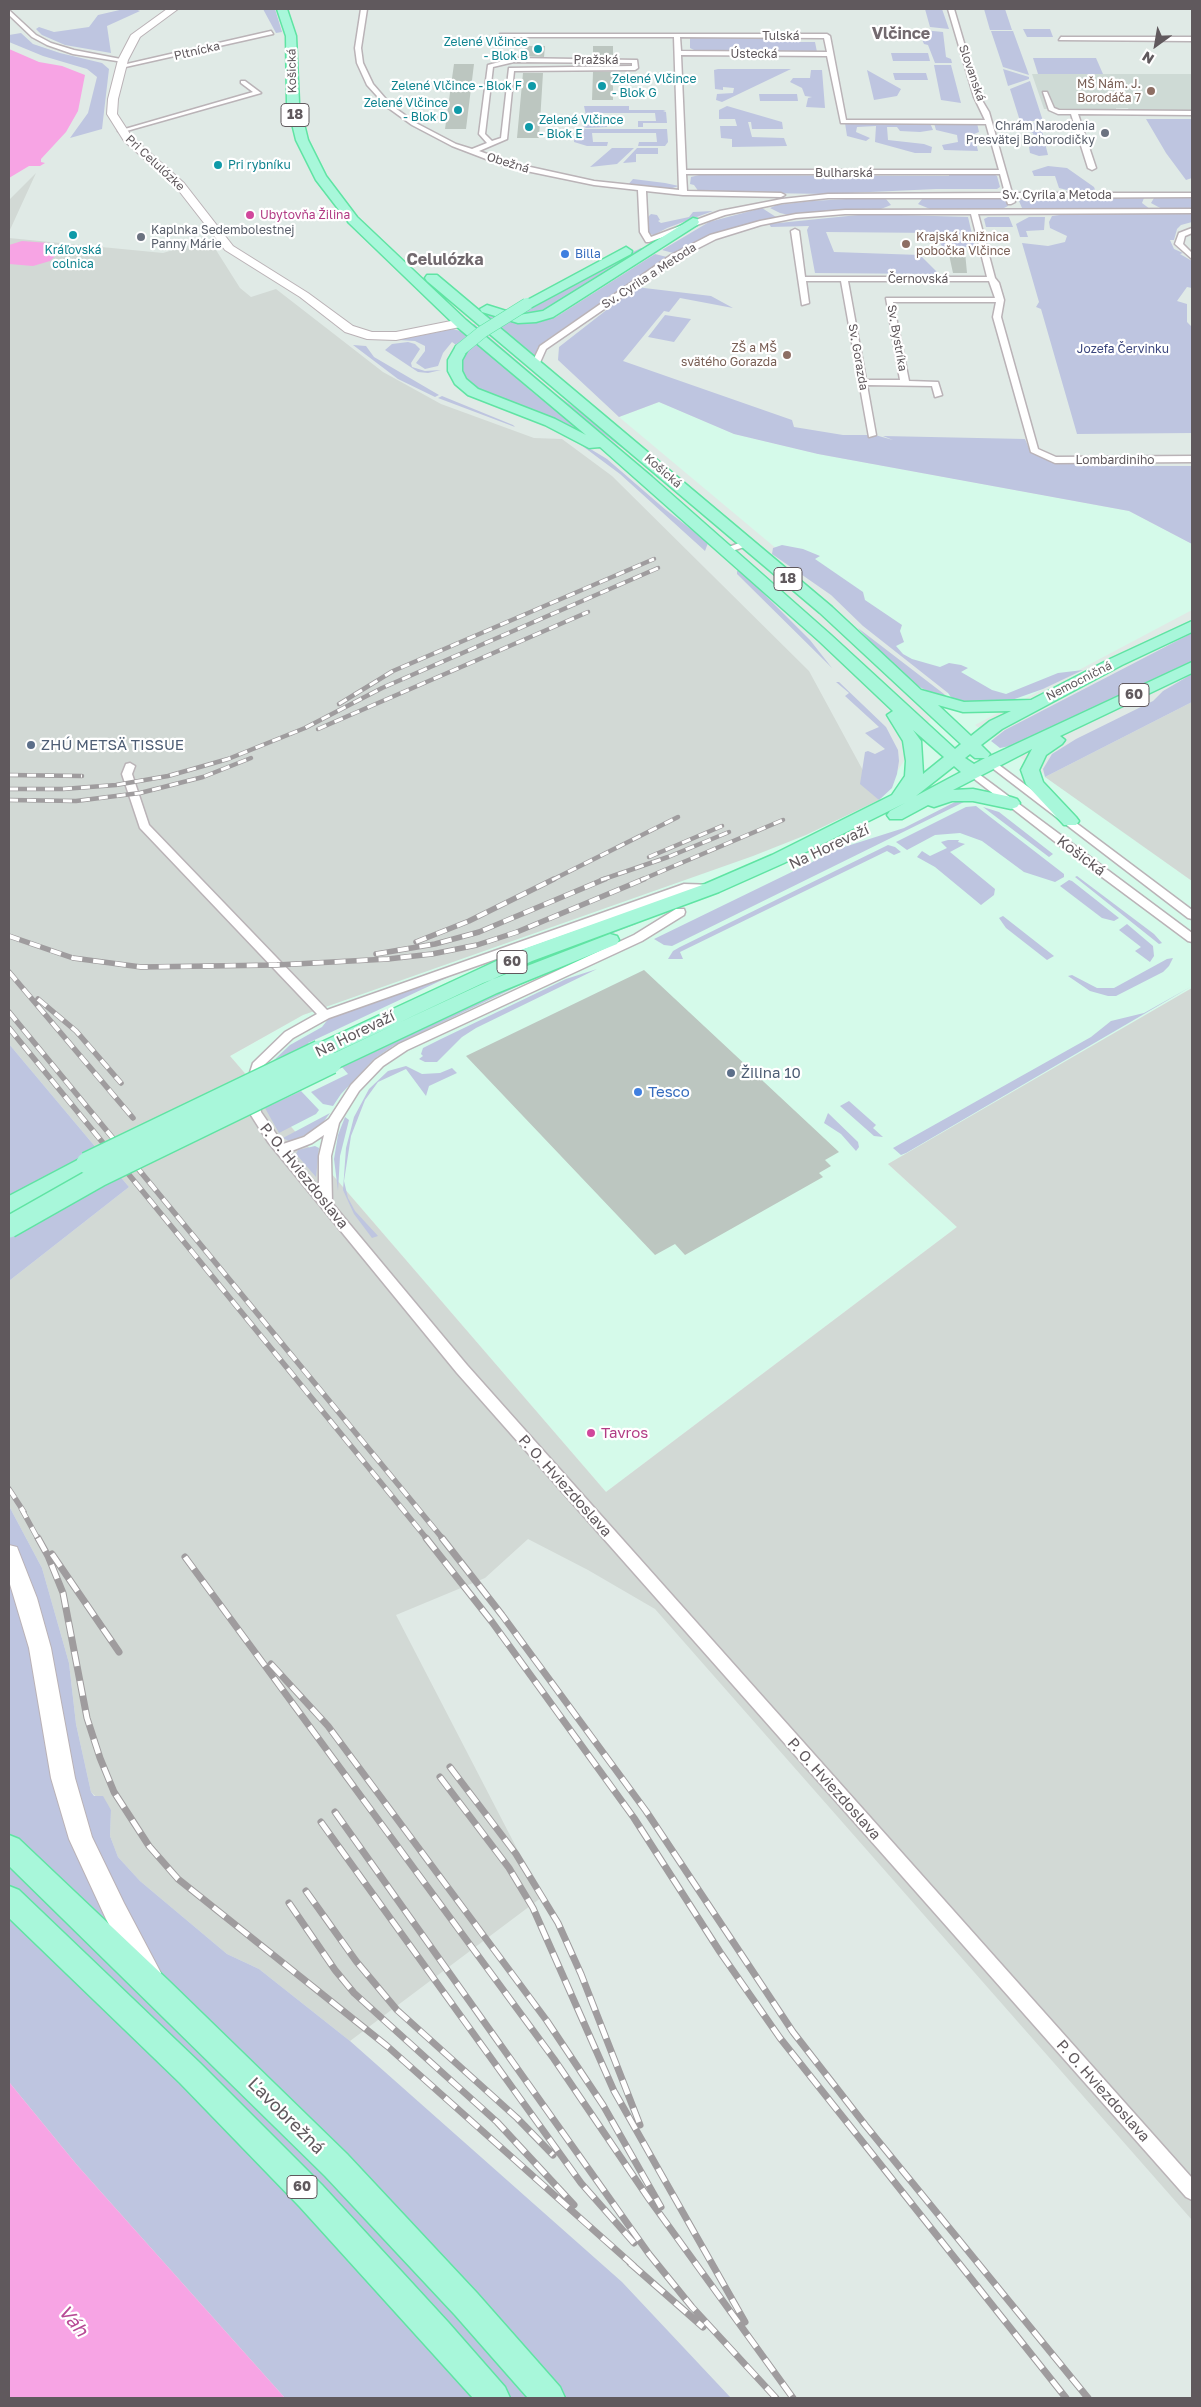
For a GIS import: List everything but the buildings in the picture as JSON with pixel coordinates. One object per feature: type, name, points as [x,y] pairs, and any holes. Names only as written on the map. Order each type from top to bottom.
[{"type":"main road","name":"Košická","points":[[282,9],[291,36],[292,103],[300,134],[320,177],[353,220],[461,322],[536,388],[577,420],[647,480],[825,638],[881,692],[955,758]]},
{"type":"main road","name":"Košická","points":[[346,209],[362,218],[826,610],[970,745]]},
{"type":"main road","points":[[449,291],[509,317],[528,319],[543,316],[693,222]]},
{"type":"main road","points":[[629,465],[550,422],[473,392],[460,381],[455,371],[455,360],[462,349],[482,332],[527,304],[582,273],[649,240]]},
{"type":"main road","points":[[461,322],[490,325]]},
{"type":"main road","name":"Nemocničná","points":[[970,745],[996,725],[1036,703],[1192,626]]},
{"type":"main road","name":"60","points":[[972,772],[1192,667]]},
{"type":"main road","points":[[907,687],[938,701],[964,707],[986,708],[1036,703]]},
{"type":"main road","name":"Na Horevaží","points":[[881,692],[912,741],[915,753],[914,776],[908,788],[894,802]]},
{"type":"main road","points":[[1070,822],[1035,784],[1030,770],[1039,752],[1076,724]]},
{"type":"main road","name":"60","points":[[955,758],[970,745]]},
{"type":"main road","name":"18","points":[[970,745],[991,762]]},
{"type":"main road","name":"Na Horevaží","points":[[9,1227],[99,1176],[325,1057],[525,956],[712,888],[778,859],[894,802],[922,784],[955,758]]},
{"type":"main road","name":"18","points":[[955,758],[972,772]]},
{"type":"main road","name":"Na Horevaží","points":[[9,1206],[35,1190],[325,1057],[490,988],[735,890],[916,806],[972,772]]},
{"type":"main road","points":[[916,806],[961,795],[980,796],[1011,803]]},
{"type":"main road","name":"Ľavobrežná","points":[[9,1848],[159,1991],[336,2165],[460,2297],[549,2398]]},
{"type":"main road","name":"60","points":[[9,1898],[190,2073],[304,2189],[437,2333],[494,2398]]},
{"type":"street","name":"Pri Celulózke","points":[[172,9],[136,35],[122,63],[113,99],[112,114],[121,131],[180,185],[229,248],[253,265],[304,295],[349,329],[371,336],[396,336],[461,322]]},
{"type":"street","name":"Obežná","points":[[364,9],[360,27],[359,55],[366,78],[375,92],[389,106],[414,124],[472,152],[550,175],[642,190],[683,193],[828,196]]},
{"type":"street","name":"Slovanská","points":[[951,9],[977,96],[986,112],[1014,211]]},
{"type":"street","name":"Pltnícka","points":[[9,12],[34,36],[49,44],[135,65],[271,33]]},
{"type":"street","name":"Tulská","points":[[502,35],[827,36],[843,122],[989,122]]},
{"type":"street","points":[[677,36],[684,172],[683,193]]},
{"type":"street","points":[[1061,39],[1192,39]]},
{"type":"street","name":"Ústecká","points":[[678,54],[830,54]]},
{"type":"street","name":"Pražská","points":[[472,152],[490,143],[504,139],[497,96],[488,70],[496,64],[507,60],[635,61],[635,68],[514,68],[510,70],[497,96],[482,134],[490,143]]},
{"type":"street","points":[[121,131],[258,93],[243,82]]},
{"type":"street","points":[[1045,93],[1051,109],[1074,113],[1192,113]]},
{"type":"street","points":[[1074,113],[1092,168]]},
{"type":"street","name":"Bulharská","points":[[684,172],[1003,172]]},
{"type":"street","points":[[642,190],[644,232],[649,240]]},
{"type":"street","points":[[746,195],[762,204],[769,212],[789,217]]},
{"type":"street","points":[[878,195],[889,198],[896,203],[896,206],[886,212]]},
{"type":"street","points":[[922,195],[914,203],[916,207],[931,212]]},
{"type":"street","points":[[1154,195],[1147,200],[1148,205],[1164,211]]},
{"type":"street","name":"Sv. Cyrila a Metoda","points":[[649,240],[693,222],[762,204],[828,196],[1192,195]]},
{"type":"street","name":"Sv. Cyrila a Metoda","points":[[535,365],[543,348],[677,255],[713,237],[789,217],[837,212],[1192,211]]},
{"type":"street","points":[[974,212],[991,279],[995,283],[1000,300]]},
{"type":"street","points":[[1192,230],[1182,235],[1179,239],[1182,249],[1192,257]]},
{"type":"street","points":[[795,231],[805,303]]},
{"type":"street","name":"Černovská","points":[[801,279],[991,279]]},
{"type":"street","name":"Sv. Gorazda","points":[[844,279],[872,435]]},
{"type":"street","name":"Sv. Bystríka","points":[[862,382],[905,383],[889,300],[1000,300]]},
{"type":"street","name":"Lombardiniho","points":[[1000,300],[997,317],[1031,447],[1039,454],[1055,460],[1192,459]]},
{"type":"street","points":[[905,383],[936,384],[938,395]]},
{"type":"street","points":[[647,480],[666,474]]},
{"type":"street","points":[[726,550],[747,543]]},
{"type":"street","name":"Košická","points":[[991,762],[1192,915]]},
{"type":"street","points":[[130,766],[127,774],[144,826],[325,1015]]},
{"type":"street","name":"Košická","points":[[972,772],[1192,938]]},
{"type":"street","name":"Na Horevaží","points":[[325,1015],[688,886],[712,888]]},
{"type":"street","name":"Na Horevaží","points":[[326,1204],[325,1156],[333,1122],[355,1088],[379,1063],[403,1047],[638,938],[680,912]]},
{"type":"street","name":"P. O. Hviezdoslava","points":[[325,1015],[288,1036],[275,1046],[259,1063],[253,1075],[250,1088],[254,1112],[281,1150],[462,1369],[1192,2192]]},
{"type":"street","points":[[281,1150],[308,1140],[333,1122]]},
{"type":"street","points":[[9,1197],[35,1190]]},
{"type":"street","points":[[9,1554],[26,1598],[40,1648],[63,1778],[81,1839],[115,1911],[159,1991]]},
{"type":"shaded area","points":[[1032,74],[1192,74],[1192,110],[1129,110],[1128,108],[1116,108],[1116,110],[1044,109]]},
{"type":"shaded area","points":[[36,173],[9,232],[9,200]]},
{"type":"shaded area","points":[[9,238],[163,253],[206,240],[216,250],[240,288],[251,297],[276,289],[383,372],[441,404],[534,438],[562,439],[612,476],[809,671],[879,800],[806,835],[753,856],[303,1015],[230,1056],[606,1492],[957,1227],[888,1164],[1192,988],[1192,2220],[655,1609],[588,1570],[528,1539],[485,1578],[396,1615],[542,1897],[350,2041],[259,1969],[227,1954],[140,1881],[118,1857],[110,1836],[111,1810],[91,1792],[76,1724],[69,1663],[42,1568],[9,1506],[9,1281],[129,1187],[9,1044]]},
{"type":"shaded area","points":[[659,402],[734,434],[818,454],[1129,511],[1192,544],[1192,610],[975,725],[1192,881],[1192,988],[888,1164],[957,1227],[606,1492],[230,1056],[303,1015],[879,800],[948,692],[619,417]]},
{"type":"shaded area","points":[[1192,702],[1192,881],[1045,777]]},
{"type":"green space","points":[[124,9],[140,11],[107,26],[111,53],[65,45],[42,35],[36,29],[39,27],[54,32],[89,27],[98,15]]},
{"type":"green space","points":[[263,9],[275,9],[282,32],[276,33]]},
{"type":"green space","points":[[925,9],[942,9],[949,29],[930,27]]},
{"type":"green space","points":[[984,9],[1005,9],[1012,30],[990,30]]},
{"type":"green space","points":[[1023,29],[1050,29],[1053,37],[1027,37]]},
{"type":"green space","points":[[918,31],[943,32],[946,57],[951,59],[952,63],[935,63],[928,45],[924,44]]},
{"type":"green space","points":[[991,31],[1013,31],[1029,75],[1003,67]]},
{"type":"green space","points":[[21,33],[33,44],[60,53],[102,63],[109,69],[102,129],[70,138],[88,113],[97,77],[87,69],[43,56],[9,42],[9,35]]},
{"type":"green space","points":[[690,37],[790,39],[794,42],[815,42],[817,52],[698,52],[690,48]]},
{"type":"green space","points":[[891,53],[928,53],[930,61],[893,61]]},
{"type":"green space","points":[[1033,58],[1096,58],[1103,74],[1038,74]]},
{"type":"green space","points":[[934,65],[951,65],[961,103],[941,100]]},
{"type":"green space","points":[[791,69],[722,102],[716,100],[717,94],[733,93],[734,88],[723,87],[723,90],[715,89],[714,70]]},
{"type":"green space","points":[[1003,69],[1029,77],[1029,79],[1008,86]]},
{"type":"green space","points":[[811,70],[822,70],[825,108],[806,107],[808,98],[812,97],[805,96],[802,88],[790,82],[793,78],[810,78]]},
{"type":"green space","points":[[867,70],[901,89],[897,96],[874,100]]},
{"type":"green space","points":[[893,73],[926,73],[928,80],[895,80]]},
{"type":"green space","points":[[1030,81],[1043,121],[1020,121],[1010,89]]},
{"type":"green space","points":[[759,94],[797,94],[798,101],[760,101]]},
{"type":"green space","points":[[584,106],[629,106],[629,110],[666,110],[663,111],[666,112],[667,123],[643,123],[643,127],[638,127],[638,121],[656,121],[655,113],[593,113],[593,121],[608,121],[607,127],[586,128],[583,126],[587,120]]},
{"type":"green space","points":[[727,106],[782,122],[783,129],[752,129],[751,122],[748,122],[752,137],[784,138],[787,146],[732,147],[732,139],[721,138],[720,126],[737,126],[735,119],[719,119],[719,110]]},
{"type":"green space","points":[[1146,119],[1192,119],[1192,178],[1186,180],[1166,153]]},
{"type":"green space","points":[[845,123],[930,123],[933,130],[920,132],[900,131],[897,127],[887,127],[888,140],[924,144],[932,147],[931,153],[915,153],[875,142],[876,126],[857,127],[856,132],[870,138],[866,141],[847,136]]},
{"type":"green space","points":[[934,123],[977,123],[979,132],[974,134],[978,151],[944,150],[942,145],[958,142],[957,135],[936,130]]},
{"type":"green space","points":[[1021,123],[1040,123],[1048,155],[1039,156],[1030,153],[1029,147],[1036,145],[1033,133],[1017,128],[1017,126],[1028,128],[1027,124]]},
{"type":"green space","points":[[584,129],[667,129],[668,142],[665,146],[638,146],[639,142],[657,142],[656,133],[592,133],[593,142],[608,142],[607,146],[587,146],[574,142],[575,132]]},
{"type":"green space","points":[[612,148],[634,148],[617,164],[590,167]]},
{"type":"green space","points":[[637,148],[658,148],[658,154],[636,154],[636,162],[623,163]]},
{"type":"green space","points":[[1048,166],[1067,168],[1094,187],[1098,198],[1144,198],[1142,203],[1150,209],[1022,208],[1019,201],[1023,199],[1069,198],[1067,190],[1059,188],[1055,176],[1034,176],[1032,171]]},
{"type":"green space","points":[[949,173],[992,173],[997,176],[1000,187],[997,189],[936,189],[827,194],[699,192],[694,185],[690,184],[691,177],[699,175],[949,176]]},
{"type":"green space","points":[[633,179],[679,186],[666,190],[627,186]]},
{"type":"green space","points":[[864,198],[886,199],[891,205],[881,209],[824,211],[789,215],[770,208],[777,205],[812,201]]},
{"type":"green space","points":[[923,198],[1003,199],[1007,201],[1008,206],[1002,209],[930,209],[918,204]]},
{"type":"green space","points":[[1154,198],[1192,198],[1192,209],[1162,209],[1151,203]]},
{"type":"green space","points":[[762,208],[776,217],[710,235],[673,253],[662,250],[709,222]]},
{"type":"green space","points":[[713,211],[667,228],[654,235],[649,234],[648,217],[651,214],[657,215],[660,220],[658,221],[661,223],[689,217],[693,212]]},
{"type":"green space","points":[[868,214],[968,217],[975,247],[942,247],[936,233],[826,232],[834,252],[920,255],[939,274],[815,273],[807,230],[809,226],[771,227],[769,224]]},
{"type":"green space","name":"Jozefa Červinku","points":[[1067,214],[1192,214],[1192,222],[1181,225],[1177,229],[1174,240],[1170,240],[1174,249],[1183,253],[1180,254],[1192,261],[1192,288],[1187,287],[1177,301],[1187,304],[1187,322],[1192,327],[1192,433],[1077,434],[1041,309],[1036,307],[1039,302],[1022,243],[1048,246],[1065,242],[1067,236],[1050,228],[1049,222],[1052,216]]},
{"type":"green space","points":[[988,217],[1009,217],[1013,227],[986,227],[984,219]]},
{"type":"green space","points":[[1029,217],[1045,217],[1044,230],[1026,231],[1028,237],[1020,237],[1016,224]]},
{"type":"green space","points":[[641,248],[646,250],[539,315],[518,315],[586,275]]},
{"type":"green space","points":[[655,254],[667,257],[545,341],[538,347],[534,356],[481,311],[537,323],[556,317]]},
{"type":"green space","points":[[636,287],[711,296],[733,308],[680,298],[669,312],[664,311],[623,361],[792,420],[794,427],[843,435],[875,435],[893,440],[883,436],[1025,439],[1030,451],[1054,461],[1101,462],[1103,466],[1192,466],[1192,544],[1129,511],[818,454],[734,434],[659,402],[619,417],[558,360],[559,347]]},
{"type":"green space","points":[[665,315],[691,319],[674,342],[648,337]]},
{"type":"green space","points":[[474,324],[557,395],[621,441],[653,471],[554,397],[472,325]]},
{"type":"green space","points":[[453,329],[464,332],[536,395],[587,435],[474,387],[462,373],[461,361],[467,353],[452,342],[443,353],[438,366],[425,369],[416,363],[425,351],[425,346],[415,341],[398,340]]},
{"type":"green space","points":[[408,342],[415,344],[420,349],[411,363],[412,367],[425,371],[441,370],[428,373],[418,372],[385,350],[392,344]]},
{"type":"green space","points":[[353,345],[366,346],[374,357],[439,395],[435,397],[398,379]]},
{"type":"green space","points":[[442,396],[513,425],[515,427],[438,398]]},
{"type":"green space","points":[[569,436],[607,459],[666,510],[705,540],[708,543],[705,551],[620,474]]},
{"type":"green space","points":[[782,545],[803,549],[820,556],[815,559],[863,592],[865,600],[902,625],[900,631],[904,642],[896,646],[903,654],[912,659],[940,667],[949,663],[961,665],[968,668],[961,672],[992,690],[1006,694],[1058,673],[1083,670],[1043,689],[1009,701],[971,702],[953,700],[948,693],[863,626],[831,595],[772,554],[773,548]]},
{"type":"green space","points":[[740,570],[810,640],[832,668],[737,574],[737,571]]},
{"type":"green space","points":[[858,628],[947,697],[933,694],[916,685],[891,664]]},
{"type":"green space","points":[[1192,633],[1192,661],[1015,745],[1000,748],[991,741],[1005,730]]},
{"type":"green space","points":[[1192,674],[1192,702],[1045,777],[1043,769],[1052,754],[1076,739],[1153,701],[1163,691]]},
{"type":"green space","points":[[836,682],[839,682],[886,727],[898,750],[897,774],[892,788],[879,800],[860,784],[865,752],[868,751],[875,754],[885,749],[865,733],[879,727],[845,696],[849,693]]},
{"type":"green space","points":[[968,800],[672,946],[664,945],[654,939],[841,848],[904,828],[957,801]]},
{"type":"green space","points":[[976,806],[1064,874],[1064,877],[1055,882],[1024,872],[982,841],[960,833],[935,835],[907,850],[896,842],[966,807]]},
{"type":"green space","points":[[983,807],[999,812],[1053,854],[1049,857]]},
{"type":"green space","points":[[959,840],[958,842],[965,844],[950,852],[995,889],[994,895],[981,905],[935,867],[917,857],[922,851],[930,856],[947,848],[941,842]]},
{"type":"green space","points":[[888,845],[895,847],[901,852],[894,855],[887,851],[680,952],[683,959],[668,959],[673,951],[680,947]]},
{"type":"green space","points":[[1077,876],[1154,934],[1162,943],[1159,944],[1075,877]]},
{"type":"green space","points":[[1069,880],[1119,918],[1114,921],[1102,918],[1060,886]]},
{"type":"green space","points":[[1003,916],[1054,956],[1047,960],[1006,928],[999,918]]},
{"type":"green space","points":[[634,922],[636,924],[484,984],[327,1058],[325,1056],[528,962]]},
{"type":"green space","points":[[1127,924],[1153,946],[1154,956],[1150,962],[1135,951],[1141,947],[1119,930]]},
{"type":"green space","points":[[1173,958],[1163,972],[1116,996],[1108,996],[1090,991],[1068,976],[1072,975],[1097,988],[1114,988],[1167,959]]},
{"type":"green space","points":[[597,969],[476,1028],[462,1037],[437,1062],[425,1062],[419,1059],[423,1056],[421,1054],[423,1048],[566,979]]},
{"type":"green space","points":[[456,972],[273,1061],[290,1045],[322,1027],[329,1018]]},
{"type":"green space","points":[[541,975],[393,1046],[374,1059],[341,1094],[333,1106],[323,1104],[311,1092],[348,1074],[342,1067],[467,1007]]},
{"type":"green space","points":[[1192,986],[906,1153],[901,1155],[893,1148],[1091,1037],[1111,1021],[1144,1013]]},
{"type":"green space","points":[[9,1044],[129,1187],[9,1281]]},
{"type":"green space","points":[[406,1066],[422,1074],[440,1073],[452,1068],[457,1073],[429,1086],[426,1096],[406,1069],[378,1082],[365,1100],[351,1136],[344,1181],[348,1198],[355,1211],[378,1236],[372,1238],[354,1214],[343,1190],[346,1148],[354,1117],[369,1089],[388,1071]]},
{"type":"green space","points":[[301,1091],[319,1110],[316,1114],[279,1133],[265,1108]]},
{"type":"green space","points":[[849,1101],[876,1125],[873,1128],[883,1137],[874,1136],[840,1106]]},
{"type":"green space","points":[[330,1113],[321,1125],[303,1136],[289,1141],[283,1138]]},
{"type":"green space","points":[[828,1113],[858,1142],[859,1147],[856,1151],[841,1134],[824,1123]]},
{"type":"green space","points":[[345,1117],[349,1120],[340,1156],[338,1191],[334,1159],[338,1135]]},
{"type":"green space","points":[[315,1146],[319,1148],[316,1177],[296,1154],[298,1150]]},
{"type":"green space","points":[[9,1506],[42,1568],[69,1663],[76,1724],[91,1792],[94,1796],[103,1796],[111,1810],[110,1836],[118,1857],[140,1881],[227,1954],[259,1969],[350,2041],[622,2282],[731,2398],[285,2398],[77,2165],[9,2082]]},
{"type":"water","points":[[9,49],[39,62],[62,66],[85,75],[78,111],[66,132],[41,159],[41,162],[45,163],[40,166],[29,166],[9,178]]},
{"type":"water","points":[[22,241],[49,243],[56,246],[57,254],[50,261],[33,266],[9,264],[9,245]]},
{"type":"water","name":"Váh","points":[[9,2082],[77,2165],[285,2398],[9,2398]]},
{"type":"railway","points":[[339,704],[393,671],[654,559]]},
{"type":"railway","points":[[9,789],[63,789],[116,785],[168,776],[228,759],[305,728],[382,688],[658,568]]},
{"type":"railway","points":[[318,729],[588,612]]},
{"type":"railway","points":[[9,800],[76,801],[140,793],[203,777],[251,758]]},
{"type":"railway","points":[[9,775],[82,776]]},
{"type":"railway","points":[[554,879],[678,817]]},
{"type":"railway","points":[[641,880],[783,820]]},
{"type":"railway","points":[[649,857],[722,826]]},
{"type":"railway","points":[[601,880],[668,857],[729,832]]},
{"type":"railway","points":[[416,942],[469,921],[554,879]]},
{"type":"railway","points":[[376,954],[435,944],[479,932],[605,879]]},
{"type":"railway","points":[[9,936],[73,958],[141,967],[277,965],[388,959],[432,954],[477,945],[517,932],[644,879]]},
{"type":"railway","points":[[9,972],[133,1118]]},
{"type":"railway","points":[[38,999],[76,1031],[121,1083]]},
{"type":"railway","points":[[9,1012],[443,1539]]},
{"type":"railway","points":[[9,1028],[427,1539]]},
{"type":"railway","points":[[9,1489],[24,1512]]},
{"type":"railway","points":[[21,1508],[38,1539]]},
{"type":"railway","points":[[38,1538],[48,1556],[63,1593],[87,1718],[100,1758],[114,1792],[149,1846],[178,1879],[387,2046],[634,2266]]},
{"type":"railway","points":[[426,1538],[492,1622],[634,1818],[720,1952],[780,2038],[1066,2398]]},
{"type":"railway","points":[[442,1538],[502,1615],[646,1811],[793,2032],[866,2126],[1088,2398]]},
{"type":"railway","points":[[52,1554],[119,1652]]},
{"type":"railway","points":[[185,1557],[554,2059],[649,2199],[793,2398]]},
{"type":"railway","points":[[271,1664],[328,1726],[547,2021],[603,2105],[661,2207]]},
{"type":"railway","points":[[450,1767],[516,1854],[558,1923],[581,1974],[640,2125]]},
{"type":"railway","points":[[440,1777],[509,1868],[533,1908],[614,2091],[745,2322]]},
{"type":"railway","points":[[335,1812],[649,2254],[692,2307],[776,2398]]},
{"type":"railway","points":[[321,1822],[581,2183],[634,2243]]},
{"type":"railway","points":[[306,1891],[356,1961],[397,2010],[517,2118],[553,2155]]},
{"type":"railway","points":[[289,1903],[335,1970],[354,1993],[497,2122],[574,2205]]},
{"type":"railway","points":[[630,2263],[703,2327]]},
{"type":"place","name":"Zelené Vlčince - Blok B","points":[[538,49]]},
{"type":"place","name":"Zelené Vlčince - Blok F","points":[[532,86]]},
{"type":"place","name":"Zelené Vlčince - Blok G","points":[[602,86]]},
{"type":"place","name":"MŠ Nám. J. Borodáča 7","points":[[1151,91]]},
{"type":"place","name":"Zelené Vlčince - Blok D","points":[[458,110]]},
{"type":"place","name":"Zelené Vlčince - Blok E","points":[[529,127]]},
{"type":"place","name":"Chrám Narodenia Presvätej Bohorodičky","points":[[1105,133]]},
{"type":"place","name":"Pri rybníku","points":[[218,165]]},
{"type":"place","name":"Ubytovňa Žilina","points":[[250,215]]},
{"type":"place","name":"Kráľovská colnica","points":[[73,235]]},
{"type":"place","name":"Kaplnka Sedembolestnej Panny Márie","points":[[141,237]]},
{"type":"place","name":"Krajská knižnica pobočka Vlčince","points":[[906,244]]},
{"type":"place","name":"Billa","points":[[565,254]]},
{"type":"place","name":"ZŠ a MŠ svätého Gorazda","points":[[787,355]]},
{"type":"place","name":"ZHÚ METSÄ TISSUE","points":[[31,745]]},
{"type":"place","name":"Žilina 10","points":[[731,1073]]},
{"type":"place","name":"Tesco","points":[[638,1092]]},
{"type":"place","name":"Tavros","points":[[591,1433]]},
{"type":"district","name":"Vlčince","points":[[901,34]]},
{"type":"district","name":"Celulózka","points":[[445,260]]}]
